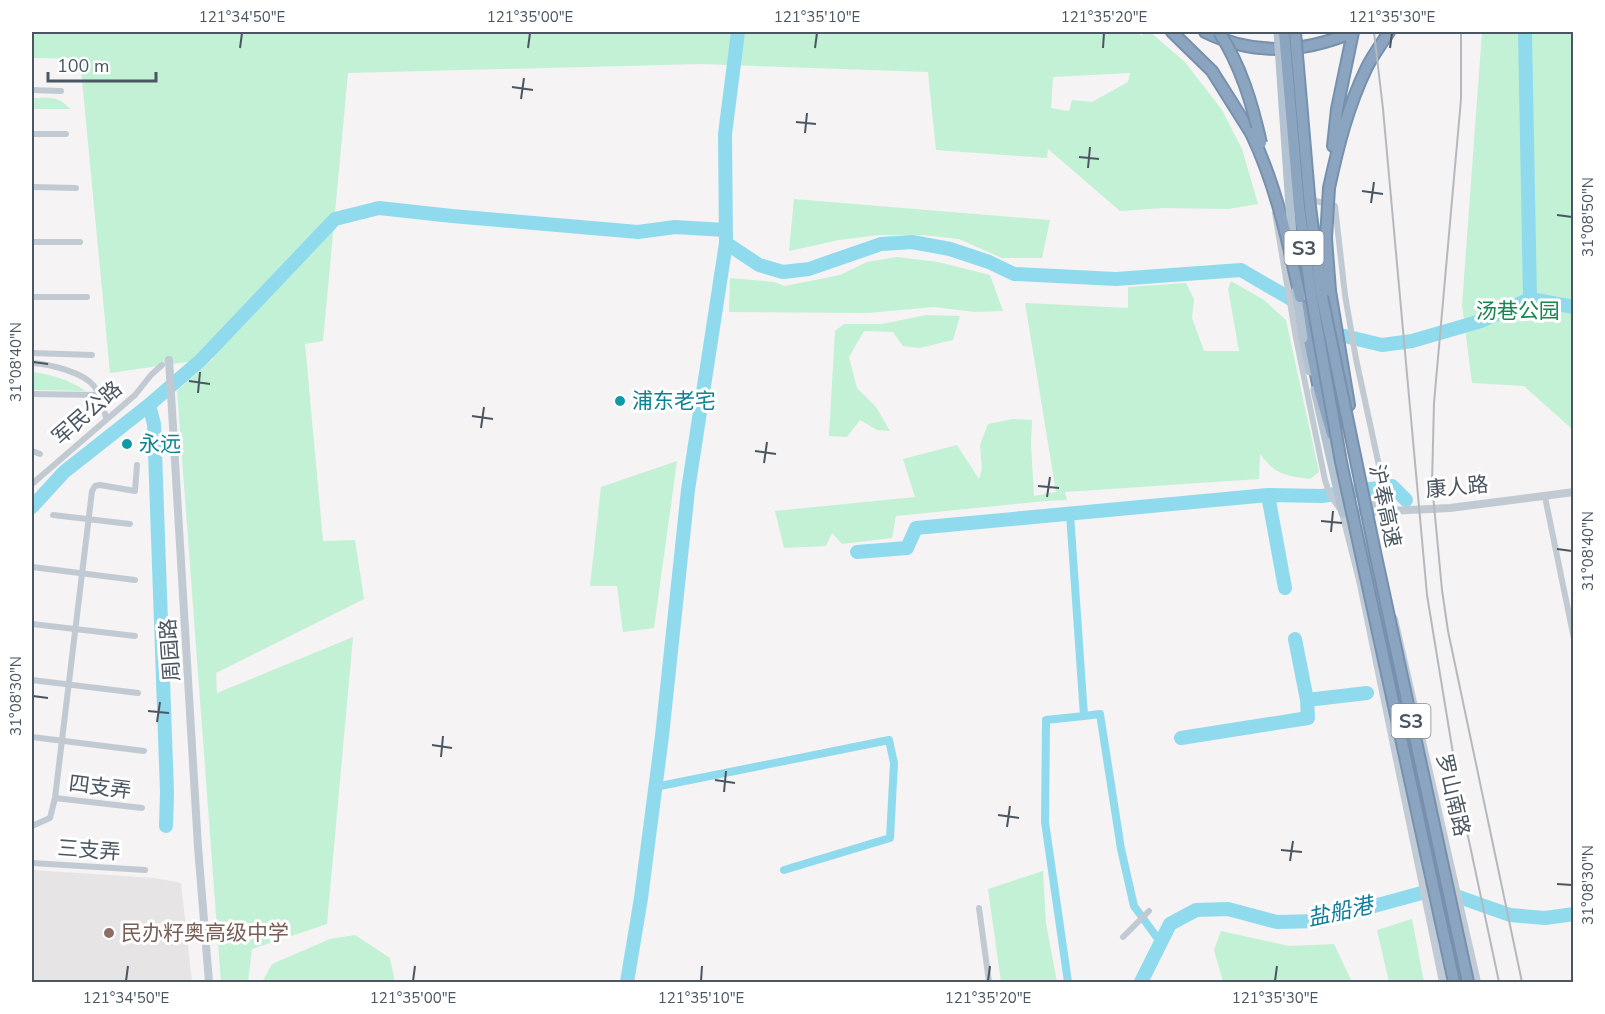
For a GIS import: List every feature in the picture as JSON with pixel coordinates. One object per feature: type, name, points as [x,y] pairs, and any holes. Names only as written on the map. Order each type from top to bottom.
[{"type":"highway","points":[[1173,32],[1212,71],[1242,117],[1266,163]]},
{"type":"highway","points":[[1205,32],[1237,45],[1267,49],[1310,46],[1353,32]]},
{"type":"highway","points":[[1219,32],[1245,82],[1283,220],[1319,389],[1341,462]]},
{"type":"highway","name":"沪奉高速","points":[[1284,32],[1300,218],[1341,462],[1454,982]]},
{"type":"highway","name":"沪奉高速","points":[[1297,32],[1305,161],[1321,292],[1468,982]]},
{"type":"highway","points":[[1353,32],[1337,109],[1326,238],[1330,291],[1345,377],[1355,459]]},
{"type":"highway","points":[[1329,188],[1339,139],[1348,112],[1367,67],[1389,32]]},
{"type":"main road","points":[[1278,32],[1300,338],[1360,580],[1443,982]]},
{"type":"main road","points":[[1297,32],[1332,358],[1358,481],[1368,511]]},
{"type":"main road","name":"罗山南路","points":[[1368,511],[1406,662],[1477,982]]},
{"type":"street","points":[[32,90],[61,91]]},
{"type":"street","points":[[32,134],[66,134]]},
{"type":"street","points":[[32,187],[76,188]]},
{"type":"street","points":[[1300,338],[1274,205],[1305,198],[1335,207],[1345,295],[1381,475],[1380,490],[1368,511]]},
{"type":"street","points":[[32,242],[80,242]]},
{"type":"street","points":[[32,297],[87,297]]},
{"type":"street","points":[[32,353],[92,355]]},
{"type":"street","points":[[32,363],[54,367],[84,378],[94,386],[99,395],[106,418]]},
{"type":"street","name":"周园路","points":[[166,363],[180,529],[198,847],[209,982]]},
{"type":"street","name":"军民公路","points":[[32,484],[135,395],[151,375],[166,363]]},
{"type":"street","points":[[32,394],[99,395]]},
{"type":"street","points":[[32,451],[40,454]]},
{"type":"street","name":"四支弄","points":[[32,826],[50,818],[55,798],[92,491],[95,486],[135,491],[137,465]]},
{"type":"street","name":"康人路","points":[[1343,513],[1450,508],[1574,492]]},
{"type":"street","points":[[1545,496],[1574,639]]},
{"type":"street","points":[[53,515],[130,524]]},
{"type":"street","points":[[32,567],[135,580]]},
{"type":"street","points":[[32,624],[135,636]]},
{"type":"street","points":[[32,680],[138,693]]},
{"type":"street","name":"四支弄","points":[[32,737],[144,751]]},
{"type":"street","name":"四支弄","points":[[55,798],[142,808]]},
{"type":"street","name":"三支弄","points":[[32,863],[145,870]]},
{"type":"street","points":[[979,908],[989,982]]},
{"type":"street","points":[[1123,938],[1149,911]]},
{"type":"shaded area","name":"民办籽奥高级中学","points":[[32,870],[155,878],[181,883],[192,982],[32,982]]},
{"type":"green space","points":[[32,32],[1137,32],[1142,36],[1144,32],[1150,32],[1185,62],[1222,110],[1242,149],[1258,204],[1228,209],[1164,208],[1120,211],[1048,149],[1047,158],[936,150],[928,72],[700,64],[348,73],[323,341],[305,344],[323,541],[355,540],[364,599],[216,673],[217,693],[353,637],[327,924],[252,949],[248,982],[221,982],[177,391],[214,358],[110,373],[80,59],[32,58]],"holes":[[[1130,73],[1128,82],[1092,102],[1072,100],[1069,111],[1051,108],[1053,77]]]},
{"type":"green space","name":"汤巷公园","points":[[1482,32],[1573,32],[1573,430],[1524,386],[1472,383],[1462,305]]},
{"type":"green space","points":[[32,98],[57,99],[70,109],[32,109]]},
{"type":"green space","points":[[794,199],[1050,220],[1042,258],[1002,258],[959,239],[922,235],[879,235],[839,240],[789,251]]},
{"type":"green space","points":[[897,257],[938,262],[990,275],[1003,311],[975,312],[934,307],[868,313],[729,312],[730,278],[774,282],[785,286],[840,275],[867,262]]},
{"type":"green space","points":[[1231,281],[1264,300],[1286,320],[1319,472],[1310,479],[1281,473],[1260,454],[1259,479],[1065,492],[1067,500],[896,516],[892,538],[842,544],[832,533],[826,546],[784,548],[775,511],[915,497],[903,459],[957,445],[979,479],[982,469],[980,445],[988,424],[1013,419],[1032,420],[1034,496],[1056,492],[1025,303],[1128,308],[1128,287],[1186,283],[1194,299],[1192,318],[1204,351],[1239,351],[1228,289]]},
{"type":"green space","points":[[926,315],[960,316],[953,340],[919,348],[903,346],[893,332],[864,331],[849,357],[857,388],[876,407],[890,431],[877,430],[860,420],[847,437],[829,436],[835,331],[844,324],[882,324]]},
{"type":"green space","points":[[32,372],[60,378],[85,391],[32,390]]},
{"type":"green space","points":[[677,461],[654,628],[623,632],[617,586],[590,586],[601,487]]},
{"type":"green space","points":[[1043,871],[1046,923],[1057,982],[1001,982],[988,889]]},
{"type":"green space","points":[[1412,919],[1424,982],[1389,982],[1377,930]]},
{"type":"green space","points":[[1221,931],[1289,946],[1334,944],[1352,982],[1223,982],[1214,950]]},
{"type":"green space","points":[[355,935],[390,958],[395,982],[262,982],[272,964],[330,939]]},
{"type":"waterway","points":[[627,982],[641,898],[662,736],[688,490],[726,243],[725,134],[738,32]]},
{"type":"waterway","points":[[1525,32],[1530,299]]},
{"type":"waterway","points":[[32,507],[64,472],[149,405],[201,360],[335,219],[379,208],[638,232],[675,227],[725,230]]},
{"type":"waterway","points":[[726,243],[759,265],[783,272],[809,269],[881,244],[912,242],[950,249],[989,262],[1014,274],[1116,279],[1241,270],[1296,302],[1318,324],[1332,333],[1382,345],[1412,341],[1481,321],[1530,299],[1574,307]]},
{"type":"waterway","points":[[149,405],[154,424],[167,792],[166,826]]},
{"type":"waterway","points":[[857,552],[907,548],[916,528],[1268,495],[1322,496],[1392,486],[1406,500]]},
{"type":"waterway","points":[[1268,495],[1285,588]]},
{"type":"waterway","points":[[1068,982],[1045,822],[1046,720],[1084,716],[1070,514]]},
{"type":"waterway","points":[[1295,639],[1307,700]]},
{"type":"waterway","points":[[1181,738],[1308,718],[1307,700],[1367,693]]},
{"type":"waterway","points":[[1084,716],[1100,714],[1121,849],[1134,906],[1161,943]]},
{"type":"waterway","points":[[655,787],[889,740],[894,763],[890,838],[784,870]]},
{"type":"waterway","name":"盐船港","points":[[1141,982],[1170,924],[1196,910],[1228,909],[1277,922],[1319,921],[1429,891],[1459,897],[1510,915],[1545,918],[1574,914]]},
{"type":"railway","points":[[1374,32],[1427,595],[1462,808],[1499,982]]},
{"type":"railway","points":[[1461,32],[1461,99],[1434,403],[1432,484],[1448,631],[1522,982]]},
{"type":"place","name":"浦东老宅","points":[[620,401]]},
{"type":"place","name":"永远","points":[[127,444]]},
{"type":"place","name":"民办籽奥高级中学","points":[[109,933]]}]
